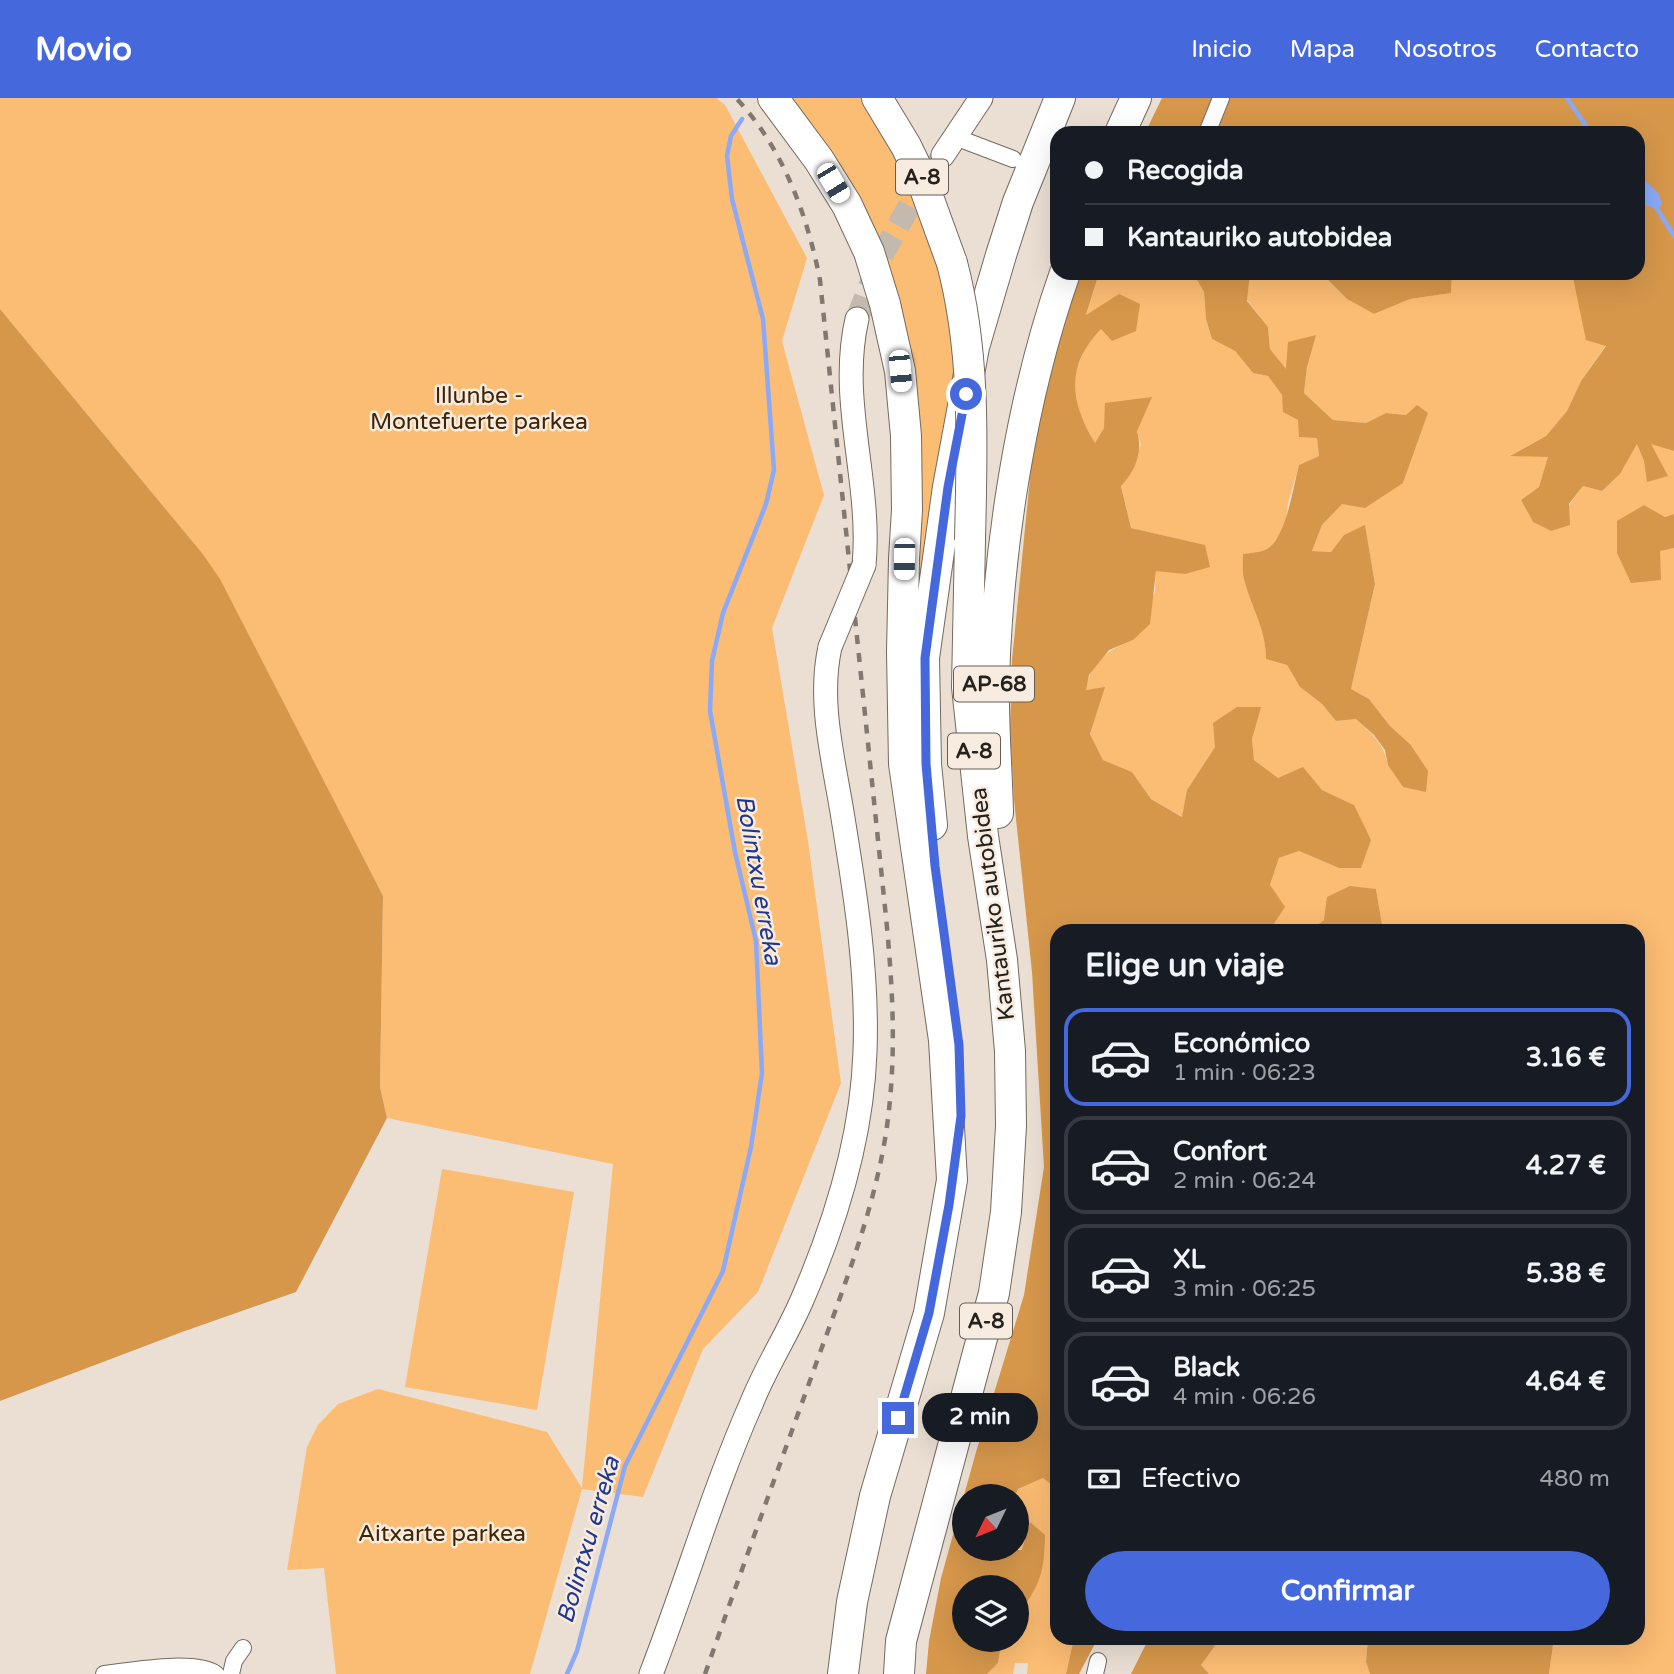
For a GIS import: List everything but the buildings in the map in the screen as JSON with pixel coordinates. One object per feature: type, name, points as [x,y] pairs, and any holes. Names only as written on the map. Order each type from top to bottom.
[{"type":"highway","name":"A-8","points":[[773,98],[819,160],[846,205],[869,253],[885,304],[900,371],[906,436],[907,510],[902,652],[904,764],[944,1040],[953,1180],[929,1313],[875,1496],[852,1602],[843,1674]]},
{"type":"highway","name":"Kantauriko autobidea","points":[[877,98],[920,175],[952,263],[967,335],[970,376],[967,687],[983,836],[1002,960],[1010,1051],[1012,1126],[1006,1212],[993,1293],[904,1629],[899,1674]]},
{"type":"highway","name":"AP-68","points":[[953,1180],[961,1116],[959,1045],[935,866],[926,764],[925,658],[948,487],[974,347],[1018,202],[1060,98]]},
{"type":"highway","points":[[1123,126],[1136,98]]},
{"type":"highway","name":"AP-68","points":[[1002,960],[1002,884],[994,681],[999,608],[1007,532],[1027,411],[1063,280]]},
{"type":"street","points":[[981,98],[949,146],[1013,159]]},
{"type":"street","points":[[1210,126],[1221,98]]},
{"type":"street","points":[[651,1674],[752,1400],[801,1301],[832,1224],[843,1189],[860,1108],[865,1054],[865,968],[826,712],[825,668],[830,647],[864,565],[866,523],[850,373],[852,341],[857,319]]},
{"type":"street","points":[[104,1674],[201,1667],[220,1673],[234,1661],[243,1648]]},
{"type":"green space","name":"Illunbe - Montefuerte parkea","points":[[0,98],[716,98],[725,105],[807,258],[782,341],[824,495],[772,628],[808,841],[841,1083],[758,1292],[703,1349],[643,1497],[582,1489],[530,1674],[336,1674],[324,1568],[287,1570],[307,1447],[318,1425],[338,1404],[378,1389],[547,1432],[582,1488],[613,1164],[387,1118],[380,1087],[383,896],[202,553],[0,309]]},
{"type":"green space","points":[[785,98],[861,98],[892,146],[928,226],[942,268],[959,382],[912,617],[904,336]]},
{"type":"green space","points":[[1097,280],[1197,280],[1204,292],[1206,319],[1212,339],[1235,351],[1253,373],[1268,376],[1282,395],[1284,412],[1317,437],[1319,456],[1299,465],[1288,503],[1285,528],[1244,580],[1262,628],[1266,659],[1287,665],[1300,687],[1322,704],[1336,721],[1356,719],[1376,739],[1384,751],[1388,765],[1410,744],[1390,726],[1369,699],[1351,689],[1375,584],[1365,526],[1344,535],[1331,552],[1312,551],[1322,525],[1342,503],[1403,483],[1428,413],[1386,413],[1366,423],[1333,420],[1304,393],[1315,335],[1286,370],[1270,349],[1268,327],[1247,300],[1249,280],[1328,280],[1347,299],[1374,314],[1410,299],[1451,293],[1452,280],[1574,280],[1606,345],[1581,381],[1567,411],[1546,436],[1511,455],[1549,456],[1539,487],[1521,500],[1533,522],[1551,531],[1583,486],[1602,491],[1620,474],[1637,444],[1644,461],[1651,443],[1674,451],[1674,514],[1665,517],[1644,505],[1617,522],[1617,553],[1674,548],[1674,1674],[1549,1674],[1553,1645],[1645,1645],[1645,924],[1382,924],[1376,889],[1319,924],[1269,924],[1270,885],[1279,858],[1299,851],[1339,868],[1354,805],[1322,790],[1303,768],[1278,778],[1254,760],[1252,739],[1260,707],[1215,747],[1187,790],[1183,817],[1151,799],[1132,772],[1103,760],[1090,734],[1104,688],[1085,690],[1092,671],[1108,653],[1133,640],[1155,592],[1156,570],[1185,574],[1204,545],[1131,528],[1121,485],[1141,445],[1137,431],[1104,428],[1095,444],[1079,413],[1073,378],[1087,344],[1101,329],[1120,295],[1086,316]]},
{"type":"green space","points":[[442,1169],[574,1192],[537,1410],[405,1387]]},
{"type":"green space","points":[[1043,1478],[1050,1484],[1050,1645],[1072,1645],[1066,1674],[1027,1674],[1028,1663],[1015,1663],[1013,1674],[987,1674],[998,1663],[1000,1652],[1029,1652],[1028,1575],[1031,1522],[1029,1529],[1029,1484]]},
{"type":"green space","points":[[1367,1645],[1366,1662],[1370,1674],[1209,1674],[1201,1665],[1215,1646]]},
{"type":"shaded area","points":[[1162,98],[1674,98],[1674,451],[1651,444],[1668,476],[1647,482],[1644,461],[1637,444],[1620,474],[1602,491],[1583,486],[1569,504],[1570,525],[1551,531],[1533,522],[1521,500],[1539,487],[1548,457],[1510,456],[1546,436],[1567,411],[1581,381],[1606,346],[1586,340],[1573,280],[1645,280],[1645,126],[1148,126]]},
{"type":"shaded area","points":[[1077,280],[1097,280],[1086,315],[1119,294],[1140,304],[1136,331],[1112,341],[1101,329],[1089,343],[1077,371],[1076,399],[1095,443],[1104,428],[1105,403],[1152,397],[1137,431],[1137,460],[1131,474],[1121,486],[1131,528],[1205,545],[1210,567],[1185,574],[1156,571],[1150,624],[1133,640],[1109,650],[1089,675],[1086,690],[1105,687],[1090,734],[1103,760],[1132,772],[1151,799],[1182,817],[1187,790],[1215,747],[1213,723],[1237,707],[1261,707],[1252,739],[1254,760],[1278,778],[1303,767],[1322,790],[1354,805],[1371,840],[1361,868],[1339,868],[1299,851],[1279,858],[1270,885],[1285,907],[1274,924],[1050,924],[1050,1484],[1043,1478],[1029,1484],[967,1484],[1024,1295],[1044,1167],[1032,972],[1014,800],[1010,728],[1012,660],[1034,437],[1063,319]]},
{"type":"shaded area","points":[[1197,280],[1249,280],[1247,301],[1268,327],[1270,349],[1286,369],[1288,342],[1316,335],[1307,367],[1304,393],[1333,420],[1366,423],[1386,413],[1406,415],[1417,405],[1428,413],[1403,483],[1365,508],[1342,504],[1322,525],[1312,551],[1331,552],[1344,535],[1365,525],[1375,584],[1351,689],[1369,699],[1390,726],[1410,744],[1428,771],[1426,792],[1403,787],[1388,765],[1385,750],[1374,735],[1356,719],[1336,721],[1322,704],[1300,687],[1287,665],[1266,659],[1261,629],[1244,580],[1243,554],[1265,550],[1278,536],[1288,512],[1299,465],[1319,456],[1317,438],[1299,437],[1298,420],[1283,412],[1282,395],[1268,376],[1253,373],[1235,351],[1212,339],[1206,319],[1204,292]]},
{"type":"shaded area","points":[[1328,280],[1452,280],[1451,293],[1410,299],[1374,314],[1347,299]]},
{"type":"shaded area","points":[[0,309],[202,553],[220,579],[383,896],[380,1087],[387,1118],[296,1292],[0,1401]]},
{"type":"shaded area","points":[[1644,505],[1665,517],[1674,514],[1674,548],[1660,551],[1661,580],[1631,583],[1617,553],[1617,521]]},
{"type":"shaded area","points":[[1350,886],[1376,889],[1382,924],[1319,924],[1324,920],[1327,897]]},
{"type":"shaded area","points":[[1030,1522],[1045,1535],[1041,1572],[1029,1598],[1029,1575],[952,1575],[952,1652],[1000,1652],[998,1663],[987,1674],[926,1674],[929,1641],[952,1538],[952,1561],[1029,1561]]},
{"type":"shaded area","points":[[1072,1645],[1094,1645],[1079,1674],[1066,1674]]},
{"type":"shaded area","points":[[1146,1645],[1215,1646],[1201,1665],[1209,1674],[1131,1674]]},
{"type":"shaded area","points":[[1367,1645],[1553,1645],[1549,1674],[1370,1674],[1366,1662]]},
{"type":"water","points":[[1645,181],[1658,193],[1662,203],[1658,210],[1645,205]]},
{"type":"waterway","points":[[1567,98],[1586,126]]},
{"type":"waterway","name":"Bolintxu erreka","points":[[567,1674],[577,1651],[625,1466],[723,1271],[751,1147],[762,1073],[756,941],[735,852],[710,711],[712,661],[723,613],[766,504],[774,470],[763,319],[732,199],[727,156],[731,136],[742,119]]},
{"type":"waterway","points":[[1656,207],[1674,236]]},
{"type":"tunnel","points":[[857,319],[882,255],[910,205],[943,155]]},
{"type":"railway","points":[[705,1674],[864,1225],[886,1133],[893,1052],[886,917],[820,280],[808,231],[791,183],[767,138],[736,98]]},
{"type":"route","points":[[898,1418],[929,1313],[949,1205],[961,1116],[959,1045],[935,866],[926,764],[925,658],[948,487],[966,394]]},
{"type":"park label","name":"Aitxarte parkea","points":[[442,1533]]}]
